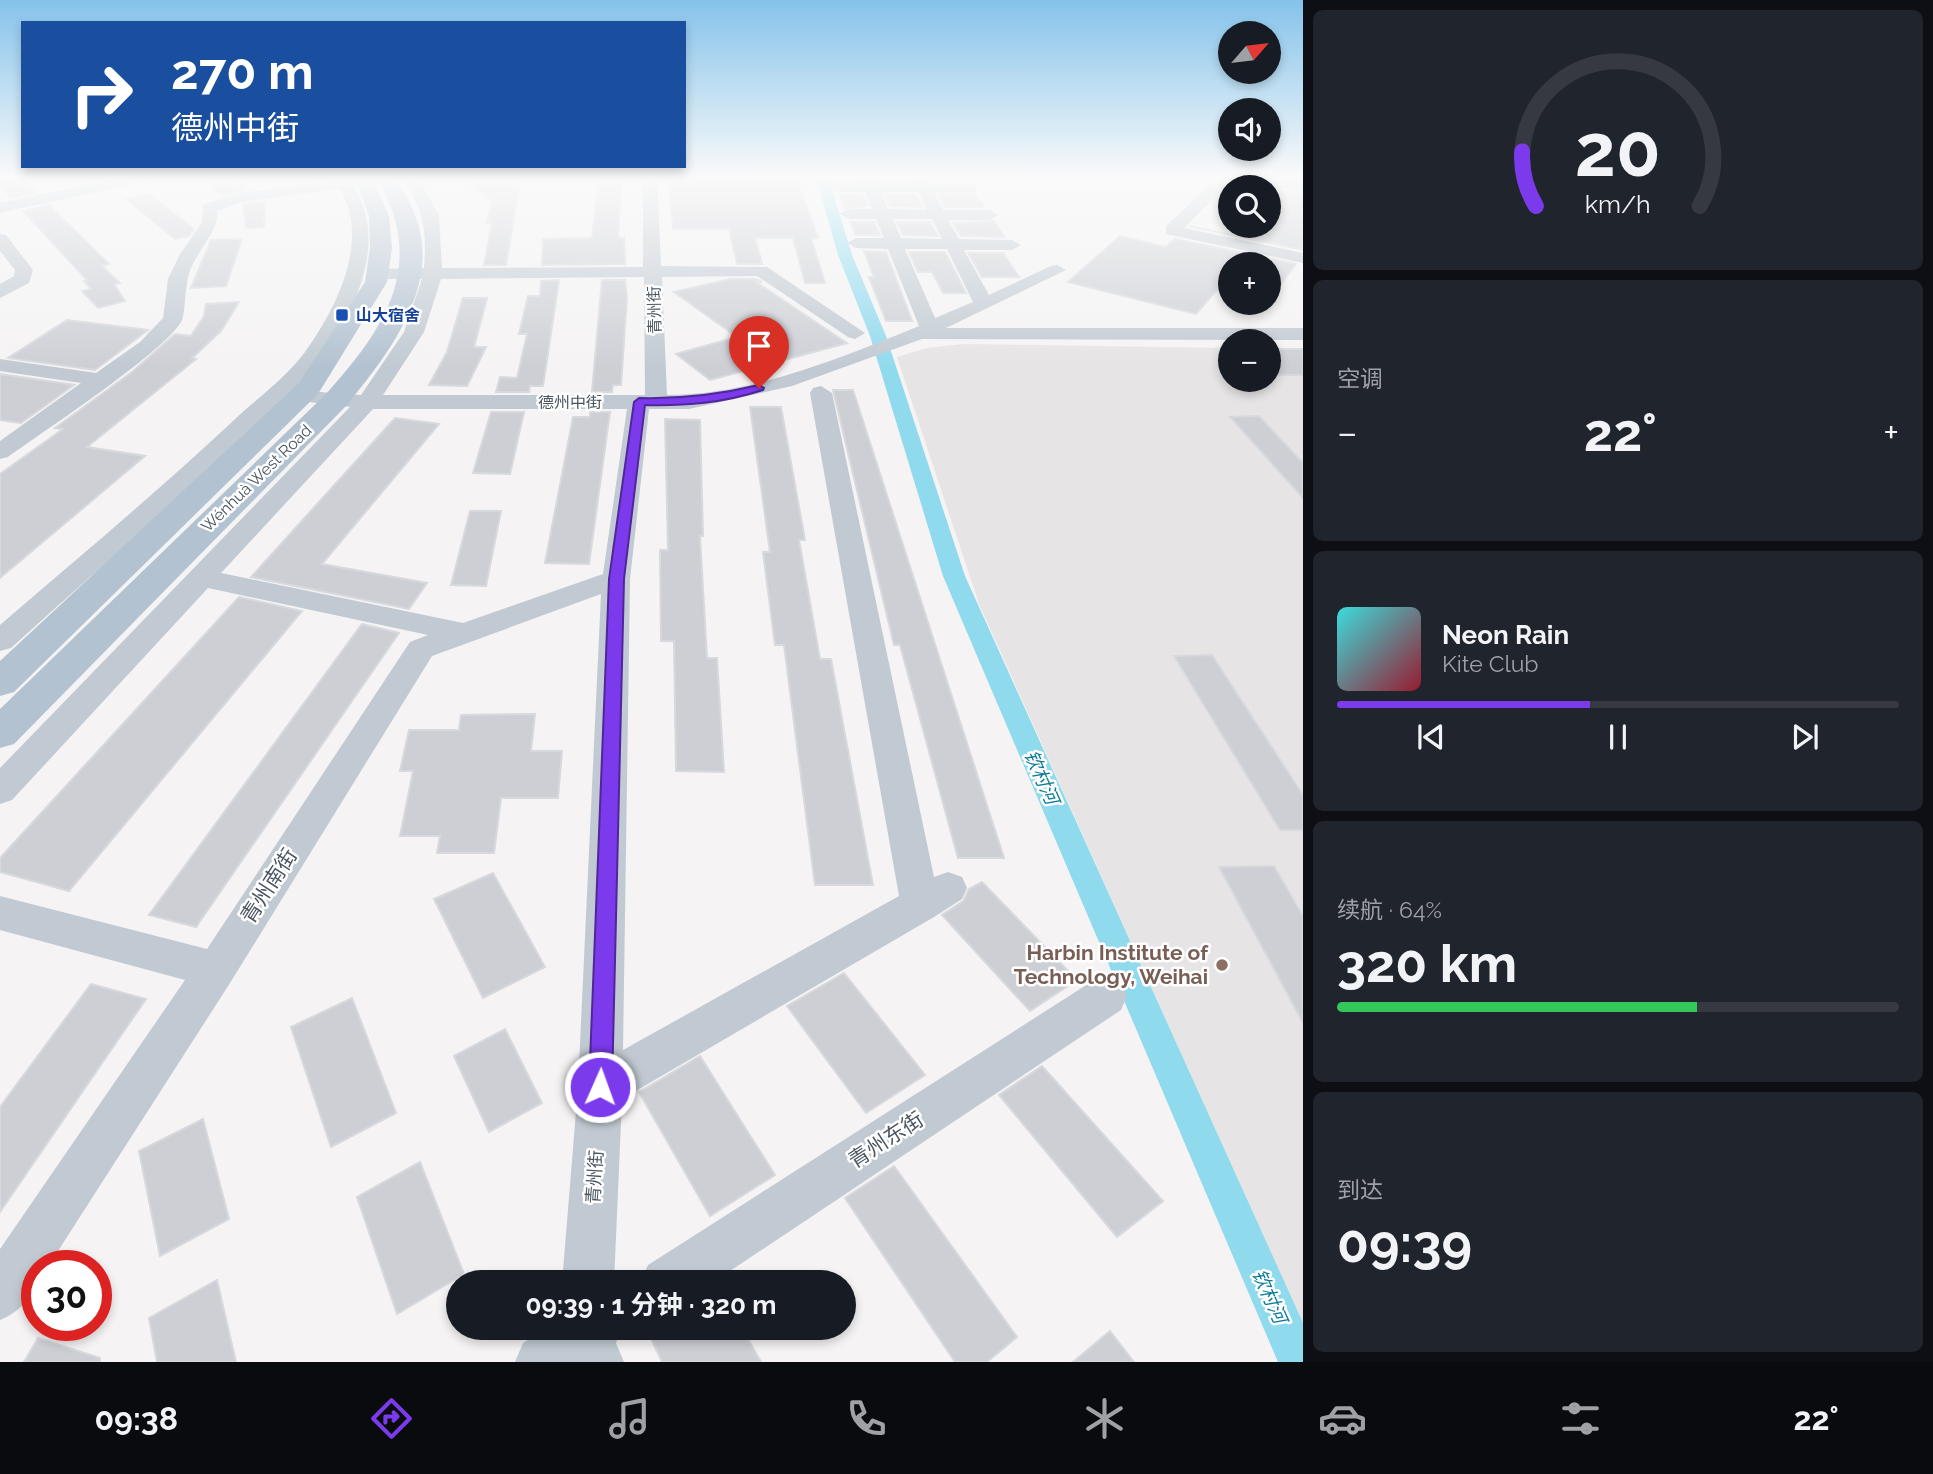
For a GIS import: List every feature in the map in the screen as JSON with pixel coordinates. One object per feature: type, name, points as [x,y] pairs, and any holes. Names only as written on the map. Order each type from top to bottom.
[{"type":"main road","name":"Wénhuà West Road","points":[[0,733],[11,692],[75,613],[301,396],[376,282],[381,241]]},
{"type":"main road","name":"Wénhuà West Road","points":[[11,692],[121,610],[336,400],[379,342],[409,281],[422,274],[411,241]]},
{"type":"street","points":[[0,292],[23,279],[24,270],[1,241]]},
{"type":"street","points":[[0,452],[147,346],[173,319],[171,294],[197,241]]},
{"type":"street","points":[[0,641],[13,616],[215,452],[310,359],[352,284],[359,241]]},
{"type":"street","name":"青州街","points":[[589,1270],[600,1087],[617,579],[648,402],[652,241]]},
{"type":"street","points":[[951,241],[984,304]]},
{"type":"street","points":[[1221,241],[1303,258]]},
{"type":"street","points":[[856,243],[1009,245],[1030,282]]},
{"type":"street","points":[[894,243],[924,332],[1303,334]]},
{"type":"street","name":"德州中街","points":[[301,396],[367,402],[689,402],[736,395],[883,349],[1057,270]]},
{"type":"street","points":[[377,274],[761,271],[855,333]]},
{"type":"street","points":[[0,790],[367,402],[425,314],[422,274]]},
{"type":"street","points":[[0,365],[101,380]]},
{"type":"street","points":[[600,1087],[934,897],[821,393]]},
{"type":"street","points":[[201,578],[464,634]]},
{"type":"street","name":"青州南街","points":[[0,1294],[216,970],[421,649],[617,579]]},
{"type":"street","points":[[13,616],[121,610],[163,619]]},
{"type":"street","points":[[0,913],[216,970]]},
{"type":"street","name":"青州东街","points":[[686,1270],[1106,996]]},
{"type":"shaded area","name":"Harbin Institute of Technology, Weihai","points":[[963,344],[1218,348],[1218,392],[1281,392],[1281,348],[1303,348],[1303,1325],[979,604],[897,357],[926,348]]},
{"type":"building","points":[[50,241],[85,241],[109,264],[102,266],[120,283],[114,284],[125,301],[98,308],[82,291],[91,289],[84,281],[87,280]]},
{"type":"building","points":[[211,241],[241,241],[226,286],[191,288]]},
{"type":"building","points":[[489,241],[510,241],[506,265],[484,265]]},
{"type":"building","points":[[543,241],[624,241],[625,264],[542,265]]},
{"type":"building","points":[[732,241],[756,241],[762,264],[737,264]]},
{"type":"building","points":[[794,241],[812,241],[825,283],[805,283]]},
{"type":"building","points":[[1115,241],[1139,241],[1165,247],[1173,241],[1183,241],[1238,252],[1218,252],[1218,289],[1196,314],[1068,282]]},
{"type":"building","points":[[1258,241],[1303,241],[1303,250]]},
{"type":"building","points":[[864,251],[886,252],[912,321],[886,321],[869,277],[874,277]]},
{"type":"building","points":[[909,252],[945,252],[966,293],[943,293],[932,272],[918,272]]},
{"type":"building","points":[[968,253],[1003,253],[1019,277],[982,277]]},
{"type":"building","points":[[1281,261],[1296,264],[1281,284]]},
{"type":"building","points":[[731,279],[756,279],[762,282],[756,282],[847,343],[710,380],[676,354],[737,337],[674,292]]},
{"type":"building","points":[[559,280],[543,386],[530,386],[529,392],[496,392],[500,377],[517,378],[527,334],[519,334],[528,296],[540,296],[541,281]]},
{"type":"building","points":[[602,280],[625,280],[627,298],[621,385],[613,385],[612,392],[592,392]]},
{"type":"building","points":[[463,298],[487,298],[474,347],[486,347],[467,386],[429,385],[447,352]]},
{"type":"building","points":[[239,302],[221,331],[192,358],[196,359],[87,447],[145,456],[0,578],[0,474],[63,429],[55,428],[132,372],[175,334],[191,336],[204,316],[206,304]]},
{"type":"building","points":[[67,320],[148,330],[95,370],[8,358]]},
{"type":"building","points":[[1281,349],[1303,349],[1303,375],[1281,375]]},
{"type":"building","points":[[0,374],[74,385],[21,423],[0,420]]},
{"type":"building","points":[[833,390],[853,390],[1004,858],[958,858],[900,645],[894,645]]},
{"type":"building","points":[[750,407],[781,407],[805,540],[799,540],[820,659],[831,659],[873,885],[815,885],[784,645],[775,645],[763,552],[770,552]]},
{"type":"building","points":[[491,412],[524,412],[510,474],[473,473]]},
{"type":"building","points":[[590,412],[610,412],[589,564],[545,563],[573,417],[590,417]]},
{"type":"building","points":[[1259,416],[1303,463],[1303,498],[1230,417]]},
{"type":"building","points":[[395,418],[439,424],[322,564],[427,583],[409,609],[251,577]]},
{"type":"building","points":[[665,419],[700,420],[703,536],[700,536],[707,658],[717,658],[724,772],[676,771],[674,641],[661,641],[660,550],[668,550]]},
{"type":"building","points":[[470,511],[501,511],[486,586],[451,585]]},
{"type":"building","points":[[239,597],[302,611],[69,891],[0,872],[0,858]]},
{"type":"building","points":[[362,624],[399,633],[196,927],[149,915]]},
{"type":"building","points":[[1212,655],[1303,795],[1303,830],[1280,830],[1174,656]]},
{"type":"building","points":[[535,714],[531,751],[562,751],[558,798],[501,798],[494,853],[437,853],[440,836],[400,836],[413,771],[400,771],[409,730],[459,730],[461,715]]},
{"type":"building","points":[[1274,866],[1303,916],[1303,1023],[1219,867]]},
{"type":"building","points":[[493,873],[545,967],[483,998],[434,899]]},
{"type":"building","points":[[982,882],[1077,980],[1030,1011],[942,915],[963,901],[969,889]]},
{"type":"building","points":[[844,973],[925,1075],[866,1113],[787,1006]]},
{"type":"building","points":[[91,984],[146,999],[0,1212],[0,1107]]},
{"type":"building","points":[[352,998],[396,1113],[331,1147],[291,1027]]},
{"type":"building","points":[[505,1029],[542,1103],[489,1132],[454,1056]]},
{"type":"building","points":[[700,1056],[775,1175],[710,1216],[639,1092]]},
{"type":"building","points":[[1042,1066],[1163,1201],[1117,1237],[999,1095]]},
{"type":"building","points":[[203,1119],[229,1219],[160,1256],[139,1151]]},
{"type":"building","points":[[420,1162],[462,1270],[446,1270],[446,1285],[397,1314],[357,1197]]},
{"type":"building","points":[[894,1166],[1017,1337],[987,1362],[955,1362],[845,1198]]},
{"type":"building","points":[[217,1280],[236,1362],[157,1362],[149,1318]]},
{"type":"building","points":[[1110,1331],[1134,1362],[1073,1362]]},
{"type":"building","points":[[652,1340],[749,1340],[761,1362],[662,1362]]},
{"type":"building","points":[[36,1341],[47,1341],[100,1358],[100,1362],[24,1362]]},
{"type":"waterway","name":"钦村河","points":[[841,241],[878,336],[954,576],[1299,1362]]},
{"type":"place","name":"山大宿舍","points":[[342,315]]},
{"type":"place","name":"Harbin Institute of Technology, Weihai","points":[[1222,965]]},
{"type":"route","points":[[600,1087],[617,579],[639,402],[689,402],[736,395],[759,388]]}]
